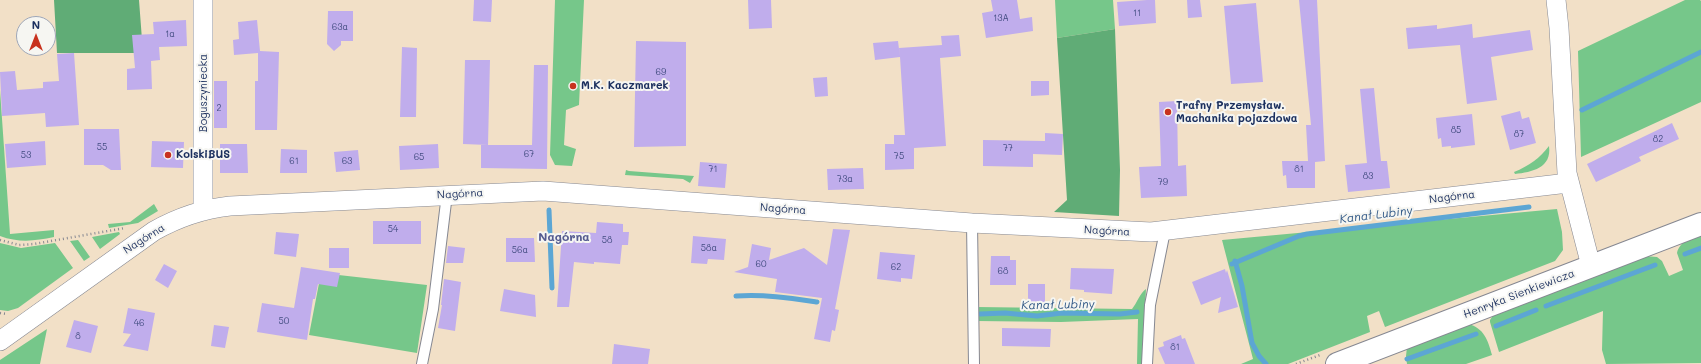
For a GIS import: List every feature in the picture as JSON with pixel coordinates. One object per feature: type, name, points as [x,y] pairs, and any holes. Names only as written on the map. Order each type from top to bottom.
[{"type":"street","name":"Boguszyniecka","points":[[203,0],[204,211]]},
{"type":"street","points":[[1556,0],[1568,183],[1591,266]]},
{"type":"street","name":"Nagórna","points":[[0,341],[143,237],[174,221],[204,211],[237,205],[446,194],[523,191],[560,192],[972,223],[1125,232],[1165,231],[1568,183]]},
{"type":"street","name":"Henryka Sienkiewicza","points":[[1337,364],[1701,224]]},
{"type":"street","name":"Nagórna","points":[[4,319],[13,324],[29,320]]},
{"type":"lane","points":[[422,364],[432,309],[446,194]]},
{"type":"lane","points":[[972,223],[974,364]]},
{"type":"lane","points":[[1147,364],[1150,305],[1165,231]]},
{"type":"path","points":[[0,240],[19,245],[34,244],[131,227]]},
{"type":"path","points":[[0,313],[4,319]]},
{"type":"green space","points":[[54,0],[139,0],[143,53],[57,53]]},
{"type":"green space","points":[[555,0],[584,0],[579,105],[566,110],[564,145],[576,149],[572,166],[555,165],[550,155]]},
{"type":"green space","points":[[1055,0],[1113,0],[1115,29],[1057,38]]},
{"type":"green space","points":[[1685,0],[1701,1],[1701,102],[1581,157],[1578,51]]},
{"type":"green space","points":[[1115,29],[1120,170],[1119,216],[1054,212],[1067,200],[1057,38]]},
{"type":"green space","points":[[0,90],[10,234],[54,230],[54,237],[27,241],[14,240],[0,236]]},
{"type":"green space","points":[[1549,146],[1547,159],[1540,168],[1515,174],[1514,172],[1534,161]]},
{"type":"green space","points":[[626,170],[694,176],[690,183],[683,179],[625,175]]},
{"type":"green space","points":[[154,204],[158,211],[138,223],[109,228],[108,224],[130,222]]},
{"type":"green space","points":[[1557,209],[1562,232],[1563,250],[1555,261],[1385,327],[1379,311],[1367,316],[1370,332],[1288,364],[1241,364],[1253,359],[1222,240]]},
{"type":"green space","points":[[119,232],[120,234],[100,249],[92,237]]},
{"type":"green space","points":[[1701,235],[1701,363],[1606,364],[1602,350],[1603,311],[1499,352],[1490,322],[1494,314],[1645,256],[1657,257],[1662,261],[1669,276],[1683,270],[1677,253],[1680,246],[1686,241]]},
{"type":"green space","points":[[78,240],[90,257],[84,261],[70,241]]},
{"type":"green space","points":[[0,243],[21,248],[55,243],[73,268],[18,308],[8,311],[0,310]]},
{"type":"green space","points":[[321,273],[427,285],[417,353],[309,335]]},
{"type":"green space","points":[[1146,289],[1142,364],[1137,364],[1138,319],[1061,322],[977,321],[977,307],[1132,309]]},
{"type":"green space","points":[[1468,324],[1478,328],[1482,332],[1489,344],[1492,355],[1466,364],[1407,364],[1407,347]]},
{"type":"green space","points":[[47,329],[40,364],[0,364],[0,360]]},
{"type":"building","points":[[474,0],[492,0],[491,22],[473,21]]},
{"type":"building","points":[[748,0],[771,0],[772,28],[749,29]]},
{"type":"building","points":[[991,0],[1017,0],[1020,19],[1032,17],[1033,31],[986,38],[982,13],[993,11]]},
{"type":"building","points":[[1155,0],[1156,23],[1119,26],[1117,2]]},
{"type":"building","points":[[1187,0],[1200,0],[1202,17],[1188,18]]},
{"type":"building","points":[[1299,0],[1317,0],[1325,161],[1315,162],[1315,188],[1287,188],[1286,175],[1283,176],[1282,161],[1308,161],[1306,125],[1311,125]]},
{"type":"building","points":[[1256,3],[1263,82],[1231,84],[1224,6]]},
{"type":"building","points":[[328,11],[353,11],[353,41],[341,41],[341,45],[334,51],[327,44]]},
{"type":"building","points":[[186,20],[187,46],[159,47],[160,60],[151,61],[152,89],[127,90],[127,69],[135,68],[132,35],[154,34],[153,22]]},
{"type":"building","points":[[257,20],[260,51],[279,52],[277,130],[255,130],[255,81],[258,81],[258,53],[234,55],[233,40],[239,39],[238,22]]},
{"type":"building","points":[[1472,24],[1473,38],[1530,30],[1533,50],[1491,57],[1497,100],[1467,104],[1460,45],[1408,49],[1406,28],[1437,25],[1437,29]]},
{"type":"building","points":[[959,35],[961,56],[940,58],[946,146],[914,148],[914,169],[885,170],[885,144],[894,144],[894,135],[905,135],[899,48],[942,45],[941,36]]},
{"type":"building","points":[[636,41],[686,42],[686,146],[634,147]]},
{"type":"building","points":[[898,41],[900,57],[875,60],[873,43]]},
{"type":"building","points":[[402,47],[417,48],[416,117],[400,117]]},
{"type":"building","points":[[74,53],[79,125],[46,127],[45,113],[2,116],[0,72],[15,71],[17,90],[43,88],[43,82],[59,81],[57,54]]},
{"type":"building","points":[[465,60],[490,60],[488,145],[463,144]]},
{"type":"building","points":[[534,65],[548,65],[547,169],[481,168],[481,145],[532,145]]},
{"type":"building","points":[[827,77],[828,96],[815,97],[813,78]]},
{"type":"building","points":[[214,81],[227,81],[227,128],[214,128]]},
{"type":"building","points":[[1031,81],[1049,81],[1049,95],[1031,96]]},
{"type":"building","points":[[1374,88],[1381,161],[1387,161],[1390,188],[1348,192],[1345,165],[1367,163],[1360,89]]},
{"type":"building","points":[[1177,101],[1178,166],[1186,165],[1187,196],[1141,198],[1139,167],[1161,166],[1159,102]]},
{"type":"building","points":[[1520,111],[1522,119],[1529,117],[1536,143],[1510,150],[1501,116]]},
{"type":"building","points":[[1472,114],[1475,145],[1451,148],[1451,146],[1442,147],[1441,138],[1438,139],[1436,118]]},
{"type":"building","points":[[1672,123],[1679,139],[1639,157],[1641,161],[1596,182],[1587,164]]},
{"type":"building","points":[[84,129],[119,129],[121,170],[111,170],[103,165],[84,165]]},
{"type":"building","points":[[1045,133],[1063,134],[1062,155],[1033,154],[1033,167],[983,166],[983,140],[1045,141]]},
{"type":"building","points":[[45,141],[46,165],[7,168],[5,144]]},
{"type":"building","points":[[152,141],[184,142],[183,168],[151,167]]},
{"type":"building","points":[[220,144],[247,144],[248,173],[220,173]]},
{"type":"building","points":[[438,144],[439,168],[400,170],[399,146]]},
{"type":"building","points":[[281,149],[307,150],[307,173],[280,173]]},
{"type":"building","points":[[358,150],[360,170],[336,172],[334,152]]},
{"type":"building","points":[[700,162],[727,164],[725,188],[698,186]]},
{"type":"building","points":[[863,168],[864,189],[828,190],[827,169]]},
{"type":"building","points":[[373,221],[421,221],[421,244],[373,244]]},
{"type":"building","points":[[597,222],[623,224],[623,232],[629,232],[628,245],[622,245],[620,264],[574,262],[569,307],[557,307],[562,231],[596,233]]},
{"type":"building","points":[[833,229],[850,230],[835,309],[839,310],[835,331],[832,330],[830,342],[814,339],[822,298],[775,292],[777,279],[734,272],[748,267],[752,244],[771,248],[769,260],[804,248],[827,265]]},
{"type":"building","points":[[276,232],[299,234],[296,257],[274,254]]},
{"type":"building","points":[[693,236],[726,239],[724,260],[708,259],[707,264],[691,263]]},
{"type":"building","points":[[506,238],[534,238],[535,262],[506,262]]},
{"type":"building","points":[[448,246],[465,248],[463,263],[446,263]]},
{"type":"building","points":[[329,248],[349,248],[349,268],[329,268]]},
{"type":"building","points":[[880,252],[915,255],[912,279],[901,278],[901,282],[877,279]]},
{"type":"building","points":[[991,256],[1010,256],[1010,260],[1016,260],[1016,285],[990,285]]},
{"type":"building","points":[[164,264],[177,271],[168,288],[155,280]]},
{"type":"building","points":[[301,267],[340,273],[337,287],[318,284],[315,299],[313,299],[307,340],[257,332],[262,303],[294,308]]},
{"type":"building","points":[[1071,268],[1114,269],[1112,294],[1084,292],[1084,290],[1070,289]]},
{"type":"building","points":[[1225,269],[1226,273],[1227,270],[1238,307],[1218,313],[1221,297],[1201,305],[1192,282]]},
{"type":"building","points":[[444,279],[461,282],[455,331],[438,328]]},
{"type":"building","points":[[1028,284],[1045,284],[1045,302],[1028,302]]},
{"type":"building","points":[[504,289],[535,295],[536,317],[500,311]]},
{"type":"building","points":[[128,308],[155,313],[148,351],[123,346],[131,334],[123,333]]},
{"type":"building","points":[[74,320],[98,326],[91,353],[66,347]]},
{"type":"building","points":[[214,325],[229,327],[225,348],[211,346]]},
{"type":"building","points":[[1002,328],[1051,329],[1050,347],[1002,346]]},
{"type":"building","points":[[1181,335],[1182,339],[1185,338],[1195,364],[1165,364],[1158,348],[1164,346],[1163,342]]},
{"type":"building","points":[[614,344],[650,349],[648,364],[612,364]]},
{"type":"waterway","name":"Kanał Lubiny","points":[[1582,110],[1701,52]]},
{"type":"waterway","name":"Kanał Lubiny","points":[[1232,264],[1307,234],[1529,207]]},
{"type":"waterway","name":"Kanał Lubiny","points":[[549,210],[552,288]]},
{"type":"waterway","points":[[1685,254],[1701,248]]},
{"type":"waterway","points":[[1235,261],[1242,286],[1252,343],[1259,356],[1266,364]]},
{"type":"waterway","points":[[1546,306],[1655,265]]},
{"type":"waterway","name":"Kanał Lubiny","points":[[736,296],[767,296],[817,302]]},
{"type":"waterway","points":[[1496,326],[1536,310]]},
{"type":"waterway","name":"Kanał Lubiny","points":[[980,314],[1005,313],[1037,316],[1062,313],[1120,314],[1137,312]]},
{"type":"waterway","points":[[1407,359],[1476,334]]},
{"type":"place","name":"M.K. Kaczmarek","points":[[573,86]]},
{"type":"place","name":"Trafny Przemysław. Machanika pojazdowa","points":[[1168,112]]},
{"type":"place","name":"KolskiBUS","points":[[168,155]]},
{"type":"district","name":"Nagórna","points":[[564,237]]}]
